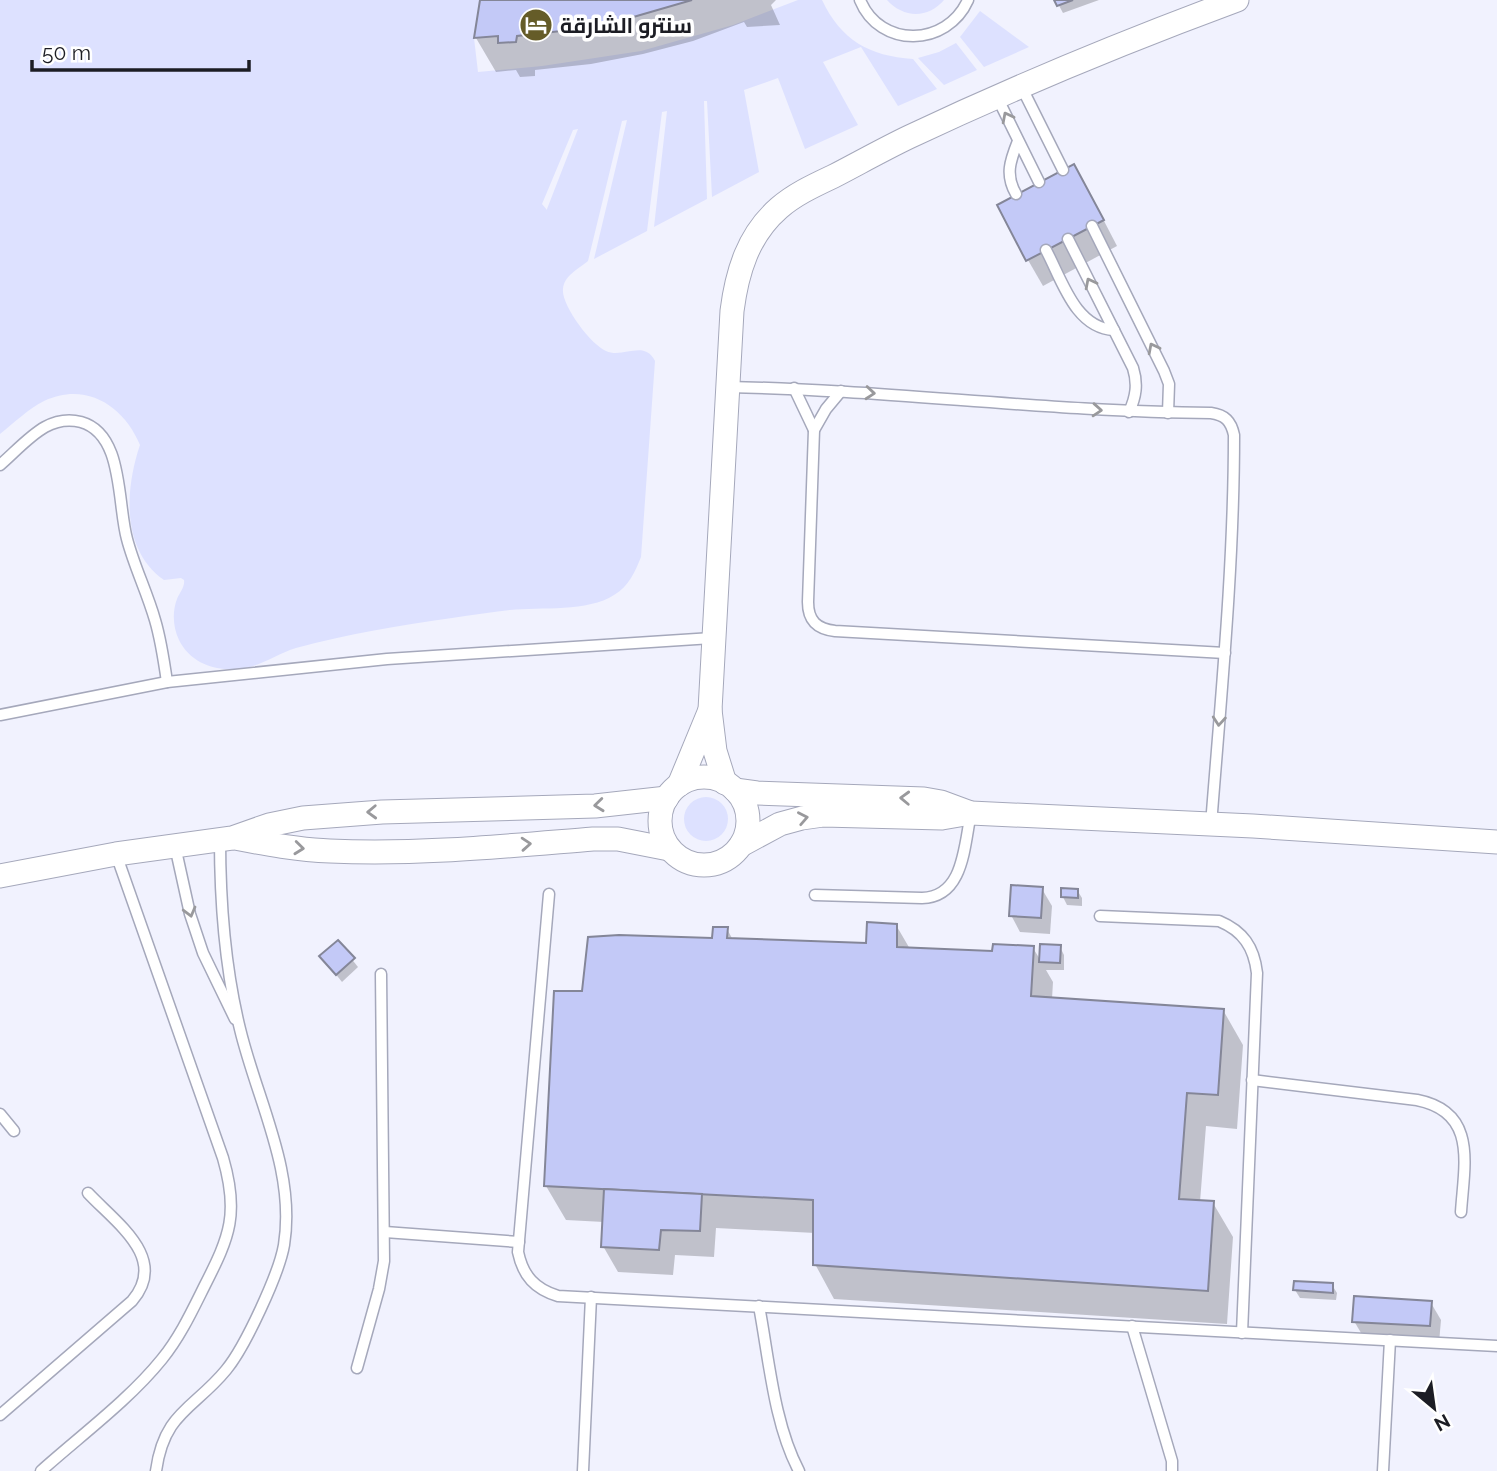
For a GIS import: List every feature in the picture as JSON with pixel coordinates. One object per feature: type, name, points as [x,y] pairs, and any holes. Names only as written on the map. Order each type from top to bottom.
[{"type":"street","points":[[741,845],[746,834],[747,810],[730,787],[715,751],[710,710],[712,638],[735,282],[745,255],[760,229],[779,208],[803,191],[996,96],[1158,29],[1237,0]]},
{"type":"street","points":[[710,710],[660,818],[669,849],[678,857],[700,865],[723,861],[741,845],[780,824],[824,815],[942,818],[971,813],[1497,842]]},
{"type":"street","points":[[0,876],[116,854],[226,839],[269,825],[342,814],[559,808],[673,791],[702,778],[714,779],[730,787],[778,794],[924,799],[971,813]]},
{"type":"street","points":[[226,839],[275,846],[387,853],[593,839],[618,839],[669,849]]},
{"type":"lane","points":[[860,0],[871,19],[882,27],[893,33],[920,37],[946,27],[956,19],[968,0]]},
{"type":"lane","points":[[1021,86],[1063,170]]},
{"type":"lane","points":[[996,96],[1039,182]]},
{"type":"lane","points":[[1016,194],[1010,182],[1009,167],[1018,141]]},
{"type":"lane","points":[[1091,226],[1164,371],[1169,384],[1168,413]]},
{"type":"lane","points":[[1068,239],[1136,377],[1135,400],[1129,412]]},
{"type":"lane","points":[[1046,250],[1080,315],[1095,327],[1114,330]]},
{"type":"lane","points":[[729,387],[794,388],[1129,412],[1211,413],[1220,414],[1227,419],[1234,435],[1234,490],[1225,653],[1211,825]]},
{"type":"lane","points":[[794,388],[814,430],[808,614],[814,624],[824,629],[1225,653]]},
{"type":"lane","points":[[814,430],[841,391]]},
{"type":"lane","points":[[0,465],[43,428],[54,423],[78,421],[90,425],[101,434],[114,459],[121,518],[155,622],[167,682]]},
{"type":"lane","points":[[0,715],[167,682],[387,659],[712,638]]},
{"type":"lane","points":[[815,895],[934,898],[946,892],[954,882],[971,813]]},
{"type":"lane","points":[[156,1471],[158,1455],[174,1421],[186,1407],[214,1384],[237,1356],[246,1340],[283,1250],[288,1220],[286,1191],[239,1028],[226,946],[226,839]]},
{"type":"lane","points":[[175,846],[190,914],[203,953],[239,1028]]},
{"type":"lane","points":[[41,1471],[144,1379],[175,1342],[222,1251],[230,1228],[233,1205],[223,1158],[116,854]]},
{"type":"lane","points":[[549,894],[519,1242],[521,1265],[535,1286],[558,1296],[1497,1346]]},
{"type":"lane","points":[[1100,916],[1205,919],[1232,926],[1250,946],[1257,973],[1242,1333]]},
{"type":"lane","points":[[357,1368],[384,1261],[381,974]]},
{"type":"lane","points":[[1252,1080],[1417,1100],[1443,1108],[1452,1117],[1464,1139],[1461,1212]]},
{"type":"lane","points":[[0,1114],[14,1131]]},
{"type":"lane","points":[[0,1415],[140,1292],[146,1270],[139,1247],[88,1193]]},
{"type":"lane","points":[[385,1232],[519,1242]]},
{"type":"lane","points":[[583,1471],[591,1297]]},
{"type":"lane","points":[[759,1306],[786,1440],[799,1471]]},
{"type":"lane","points":[[1132,1326],[1172,1461],[1172,1471]]},
{"type":"lane","points":[[1383,1471],[1390,1340]]},
{"type":"shaded area","points":[[0,0],[480,0],[474,38],[478,72],[542,66],[641,51],[733,25],[798,0],[822,0],[838,26],[858,43],[883,54],[913,59],[937,89],[898,106],[861,47],[823,62],[858,125],[805,149],[778,78],[744,90],[759,172],[712,197],[707,101],[704,101],[707,199],[654,227],[667,111],[662,112],[647,231],[594,259],[627,120],[622,121],[588,261],[569,277],[563,289],[572,314],[585,333],[600,347],[613,353],[645,351],[655,361],[641,557],[628,583],[603,600],[564,608],[510,610],[394,627],[296,648],[245,668],[211,667],[189,654],[177,635],[174,609],[184,580],[164,580],[150,567],[134,536],[130,518],[131,480],[140,445],[124,419],[102,401],[74,394],[38,404],[0,434]],"holes":[[[578,129],[547,210],[542,204],[573,130]]]},
{"type":"shaded area","points":[[887,0],[944,0],[931,11],[916,14],[900,10]]},
{"type":"shaded area","points":[[980,11],[1029,47],[984,67],[960,37]]},
{"type":"shaded area","points":[[956,43],[977,70],[944,85],[918,58],[939,52]]},
{"type":"shaded area","points":[[706,797],[722,803],[728,819],[722,835],[706,841],[690,835],[684,819],[690,803]]},
{"type":"building","name":"سنترو الشارقة","points":[[480,0],[692,0],[623,20],[517,36],[516,42],[498,43],[498,36],[474,38]]},
{"type":"building","points":[[1054,0],[1073,0],[1057,6]]},
{"type":"building","points":[[1074,164],[1104,220],[1026,261],[997,205]]},
{"type":"building","points":[[1011,885],[1043,887],[1041,918],[1009,916]]},
{"type":"building","points":[[1061,888],[1078,889],[1078,898],[1061,897]]},
{"type":"building","points":[[867,922],[897,924],[897,947],[992,951],[993,944],[1034,946],[1031,996],[1224,1009],[1218,1095],[1187,1093],[1179,1199],[1214,1201],[1208,1291],[813,1265],[813,1200],[544,1186],[554,991],[582,991],[588,937],[619,935],[712,938],[713,927],[728,927],[727,938],[866,943]]},
{"type":"building","points":[[338,940],[355,958],[336,975],[319,956]]},
{"type":"building","points":[[1040,944],[1061,945],[1060,963],[1039,962]]},
{"type":"building","points":[[604,1189],[702,1194],[700,1231],[661,1230],[659,1250],[601,1247]]},
{"type":"building","points":[[1294,1281],[1333,1283],[1333,1293],[1293,1290]]},
{"type":"building","points":[[1354,1296],[1432,1301],[1430,1326],[1352,1322]]},
{"type":"place","name":"سنترو الشارقة","points":[[536,25]]}]
